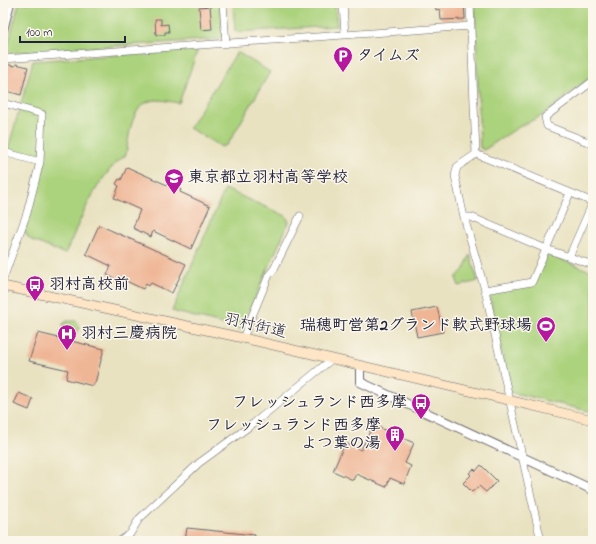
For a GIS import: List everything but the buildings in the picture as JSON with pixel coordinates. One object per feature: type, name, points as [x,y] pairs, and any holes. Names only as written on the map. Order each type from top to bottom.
[{"type":"main road","name":"羽村街道","points":[[3,286],[243,338],[593,420]]},
{"type":"street","points":[[223,3],[226,44]]},
{"type":"street","points":[[343,3],[345,34]]},
{"type":"street","points":[[470,3],[476,154]]},
{"type":"street","points":[[3,30],[8,5]]},
{"type":"street","points":[[3,60],[471,26]]},
{"type":"street","points":[[591,85],[546,116],[547,126],[593,144]]},
{"type":"street","points":[[3,103],[42,114],[40,162],[27,213],[3,279]]},
{"type":"street","points":[[3,152],[40,162]]},
{"type":"street","points":[[476,154],[593,202],[570,257]]},
{"type":"street","points":[[476,154],[457,167],[455,176],[464,217],[485,290],[541,541]]},
{"type":"street","points":[[485,290],[532,282],[570,193]]},
{"type":"street","points":[[243,338],[269,275],[274,270],[300,216]]},
{"type":"street","points":[[464,217],[471,217],[546,249],[593,265]]},
{"type":"street","points":[[120,541],[130,534],[139,519],[199,463],[254,423],[332,359]]},
{"type":"street","points":[[360,366],[360,382],[593,490]]},
{"type":"green space","points":[[19,3],[220,3],[223,35],[219,39],[10,53],[7,49]]},
{"type":"green space","points":[[233,3],[335,3],[337,26],[235,32]]},
{"type":"green space","points":[[475,3],[593,3],[593,75],[543,115],[517,128],[484,150],[480,148]]},
{"type":"green space","points":[[198,49],[179,103],[157,100],[148,102],[137,112],[130,129],[126,155],[115,164],[97,187],[65,254],[31,240],[25,231],[43,159],[8,149],[33,61]]},
{"type":"green space","points":[[237,52],[270,72],[228,144],[222,147],[189,128]]},
{"type":"green space","points":[[225,189],[286,216],[289,222],[241,329],[172,311]]},
{"type":"green space","name":"瑞穂町営第2グランド軟式野球場","points":[[547,254],[593,272],[593,412],[510,392],[489,293],[533,282]]},
{"type":"green space","points":[[470,255],[478,281],[459,286],[456,278],[464,269]]},
{"type":"green space","points":[[67,321],[76,321],[80,327],[79,330],[74,333],[68,333],[62,325]]},
{"type":"place","name":"タイムズ","points":[[343,73]]},
{"type":"place","name":"東京都立羽村高等学校","points":[[174,195]]},
{"type":"place","name":"羽村高校前","points":[[35,302]]},
{"type":"place","name":"瑞穂町営第2グランド軟式野球場","points":[[546,343]]},
{"type":"place","name":"羽村三慶病院","points":[[67,351]]},
{"type":"place","name":"フレッシュランド西多摩","points":[[421,420]]},
{"type":"place","name":"フレッシュランド西多摩 よつ葉の湯","points":[[395,452]]}]
